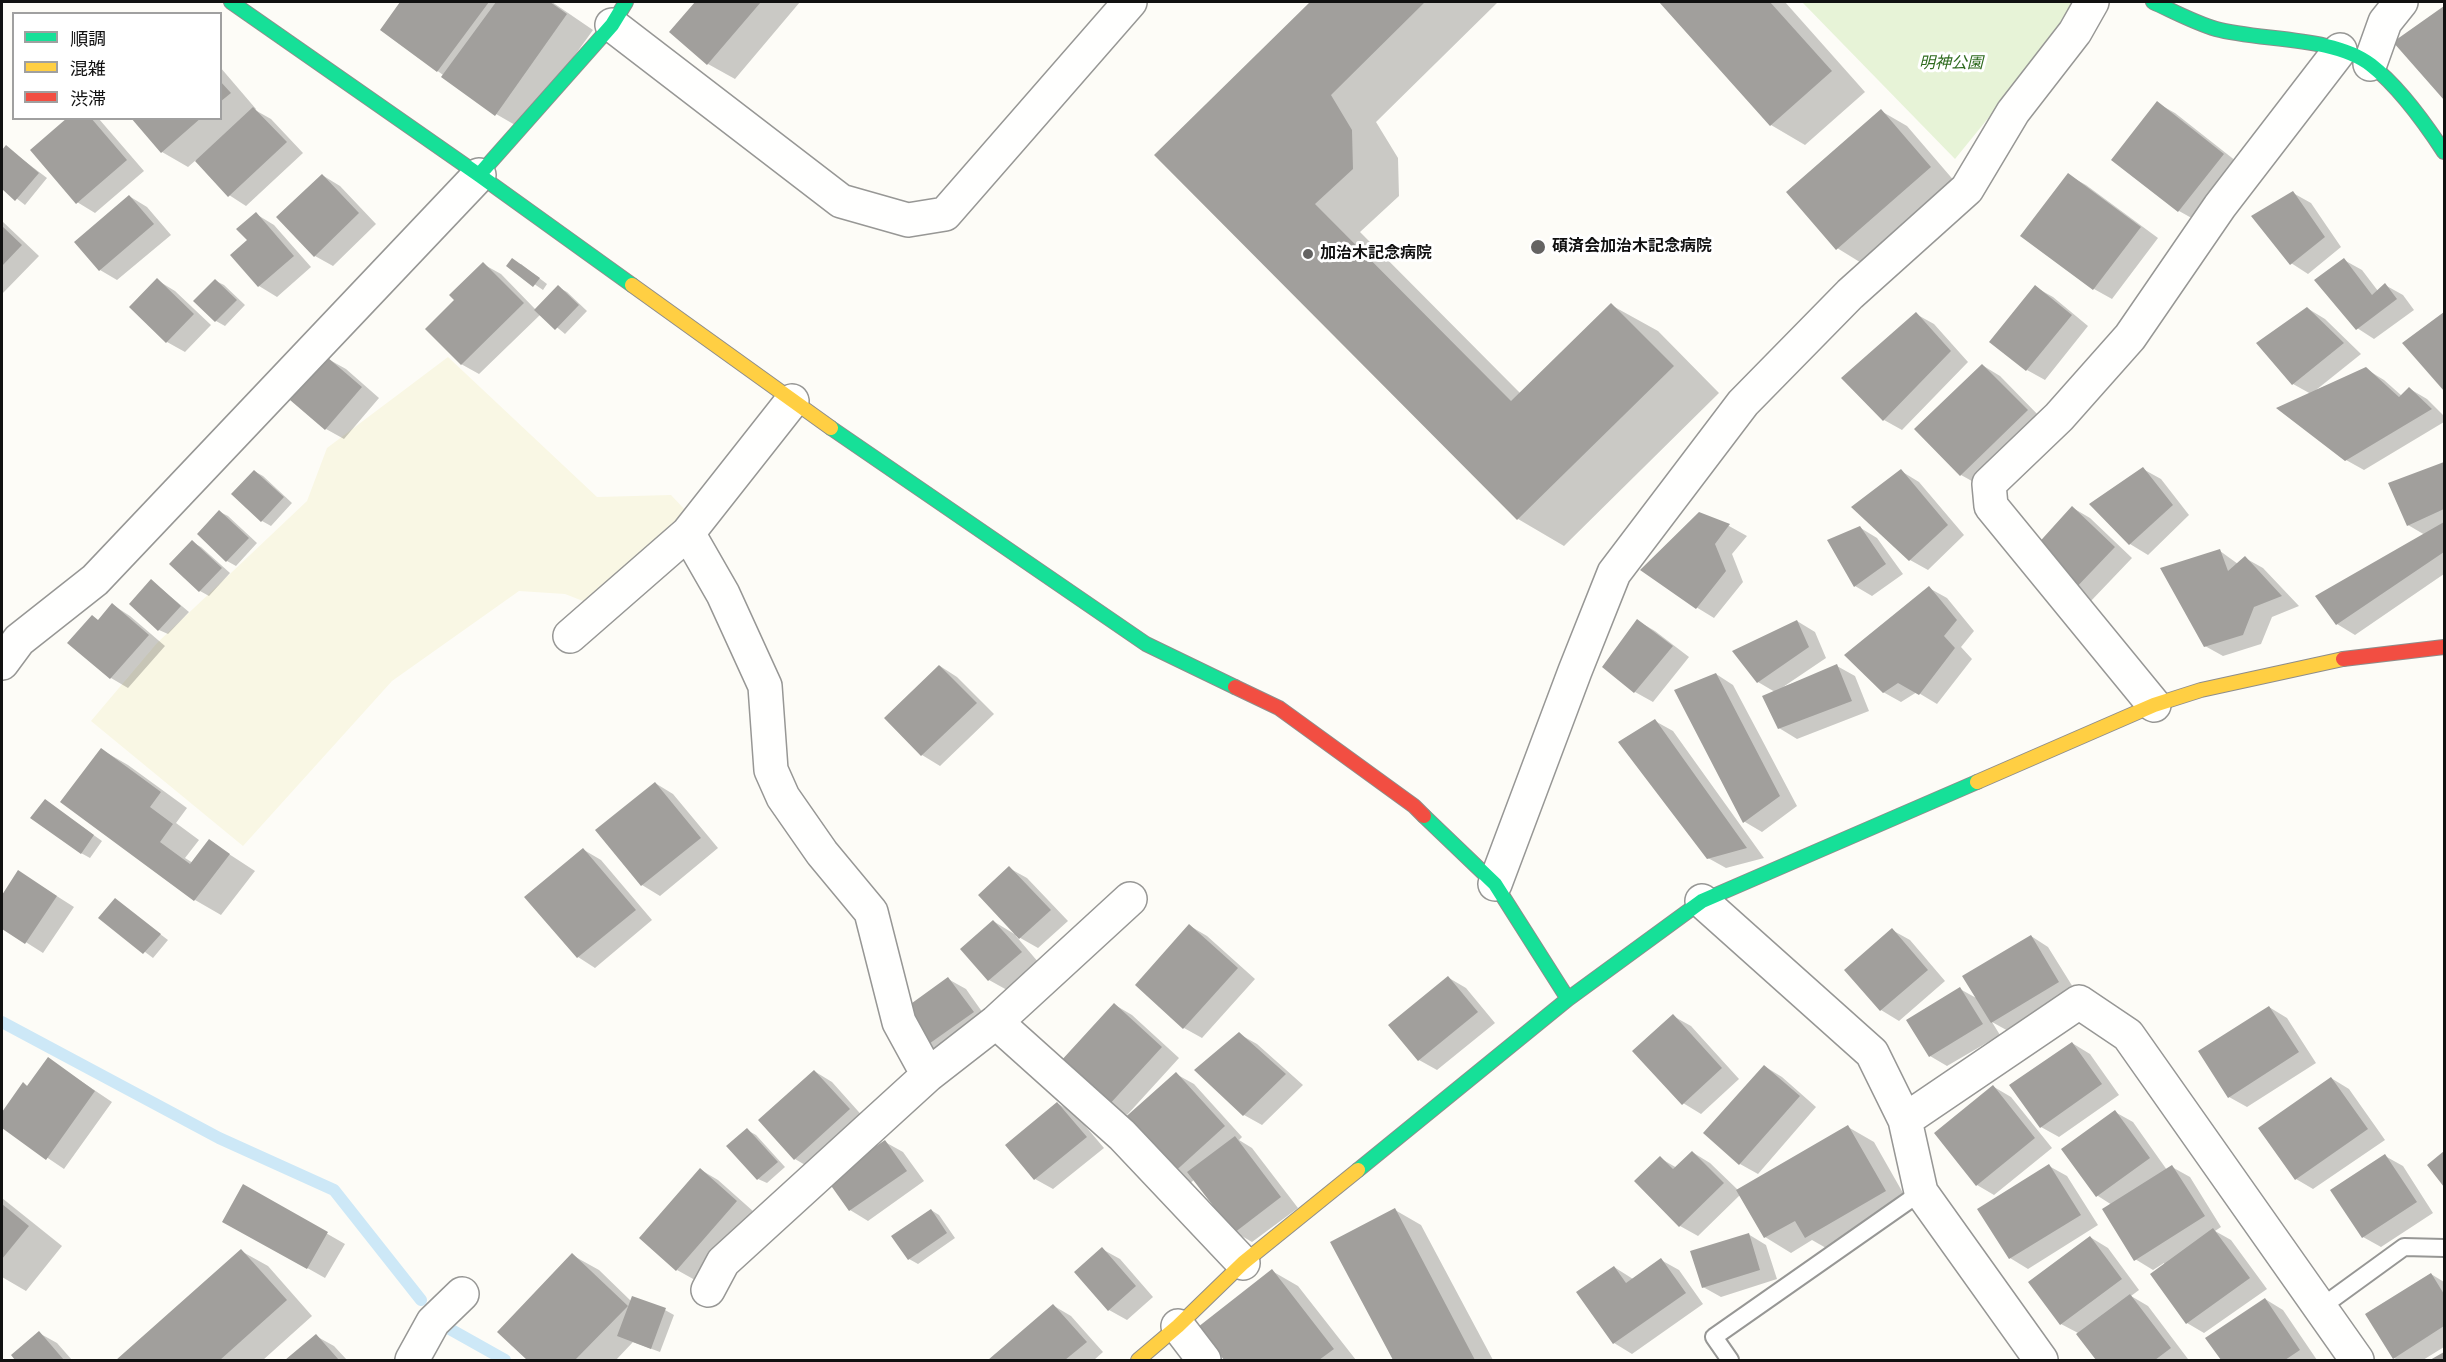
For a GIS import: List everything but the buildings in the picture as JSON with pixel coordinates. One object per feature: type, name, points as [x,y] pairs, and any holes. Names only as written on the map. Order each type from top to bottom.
[{"type":"street","points":[[231,2],[479,175],[792,401],[1146,644],[1279,708],[1414,806],[1495,884],[1568,999]]},
{"type":"street","points":[[2,663],[19,640],[94,580],[479,175],[619,13],[842,201],[908,220],[945,214],[1130,2]]},
{"type":"street","points":[[1495,884],[1614,573],[1743,404],[1850,294],[1967,189],[2013,112],[2075,32],[2092,2]]},
{"type":"street","points":[[2153,2],[2216,29],[2340,50],[2370,64],[2419,115],[2445,152]]},
{"type":"street","points":[[2370,64],[2385,22],[2401,2]]},
{"type":"street","points":[[2154,705],[1990,506],[1989,484],[2059,417],[2130,338],[2220,206],[2340,50]]},
{"type":"street","points":[[570,636],[688,533],[792,401]]},
{"type":"street","points":[[688,533],[723,594],[765,686],[771,770],[783,797],[822,853],[871,912],[899,1022],[928,1075]]},
{"type":"street","points":[[1138,1360],[1178,1326],[1243,1263],[1568,999],[1702,901],[2154,705],[2201,690],[2331,661],[2445,646]]},
{"type":"street","points":[[708,1290],[723,1262],[928,1075],[996,1022],[1130,899]]},
{"type":"street","points":[[1702,901],[1872,1053],[1905,1119],[1922,1192],[2041,1360]]},
{"type":"street","points":[[1905,1119],[2079,1002],[2128,1035],[2357,1360]]},
{"type":"street","points":[[996,1022],[1122,1135],[1243,1263]]},
{"type":"street","points":[[412,1360],[433,1322],[462,1294]]},
{"type":"street","points":[[1178,1326],[1204,1360]]},
{"type":"lane","points":[[1730,1360],[1714,1337],[1922,1192]]},
{"type":"lane","points":[[2320,1308],[2404,1247],[2445,1248]]},
{"type":"shaded area","points":[[448,357],[597,497],[671,495],[688,513],[604,596],[583,601],[565,594],[519,591],[392,681],[243,846],[91,721],[157,643],[307,501],[327,448]]},
{"type":"green space","name":"明神公園","points":[[1802,2],[2080,2],[2081,4],[1955,159]]},
{"type":"waterway","points":[[2,1022],[219,1138],[334,1190],[421,1300]]},
{"type":"waterway","points":[[448,1328],[505,1360]]},
{"type":"traffic: fast","points":[[231,2],[632,285]]},
{"type":"traffic: fast","points":[[479,175],[612,25],[626,2]]},
{"type":"traffic: fast","points":[[2153,2],[2216,29],[2317,44],[2356,56],[2371,65],[2391,83],[2420,117],[2444,152]]},
{"type":"traffic: fast","points":[[831,428],[1146,644],[1235,687]]},
{"type":"traffic: fast","points":[[1358,1170],[1568,999],[1702,901],[1977,782]]},
{"type":"traffic: fast","points":[[1424,816],[1495,884],[1568,999]]},
{"type":"traffic: slow","points":[[632,285],[831,428]]},
{"type":"traffic: slow","points":[[1977,782],[2154,705],[2201,690],[2343,659]]},
{"type":"traffic: slow","points":[[1138,1360],[1178,1326],[1243,1263],[1358,1170]]},
{"type":"traffic: jam","points":[[2343,659],[2444,647]]},
{"type":"traffic: jam","points":[[1235,687],[1279,708],[1414,806],[1424,816]]},
{"type":"place","name":"碩済会加治木記念病院","points":[[1538,247]]},
{"type":"place","name":"加治木記念病院","points":[[1308,254]]}]
